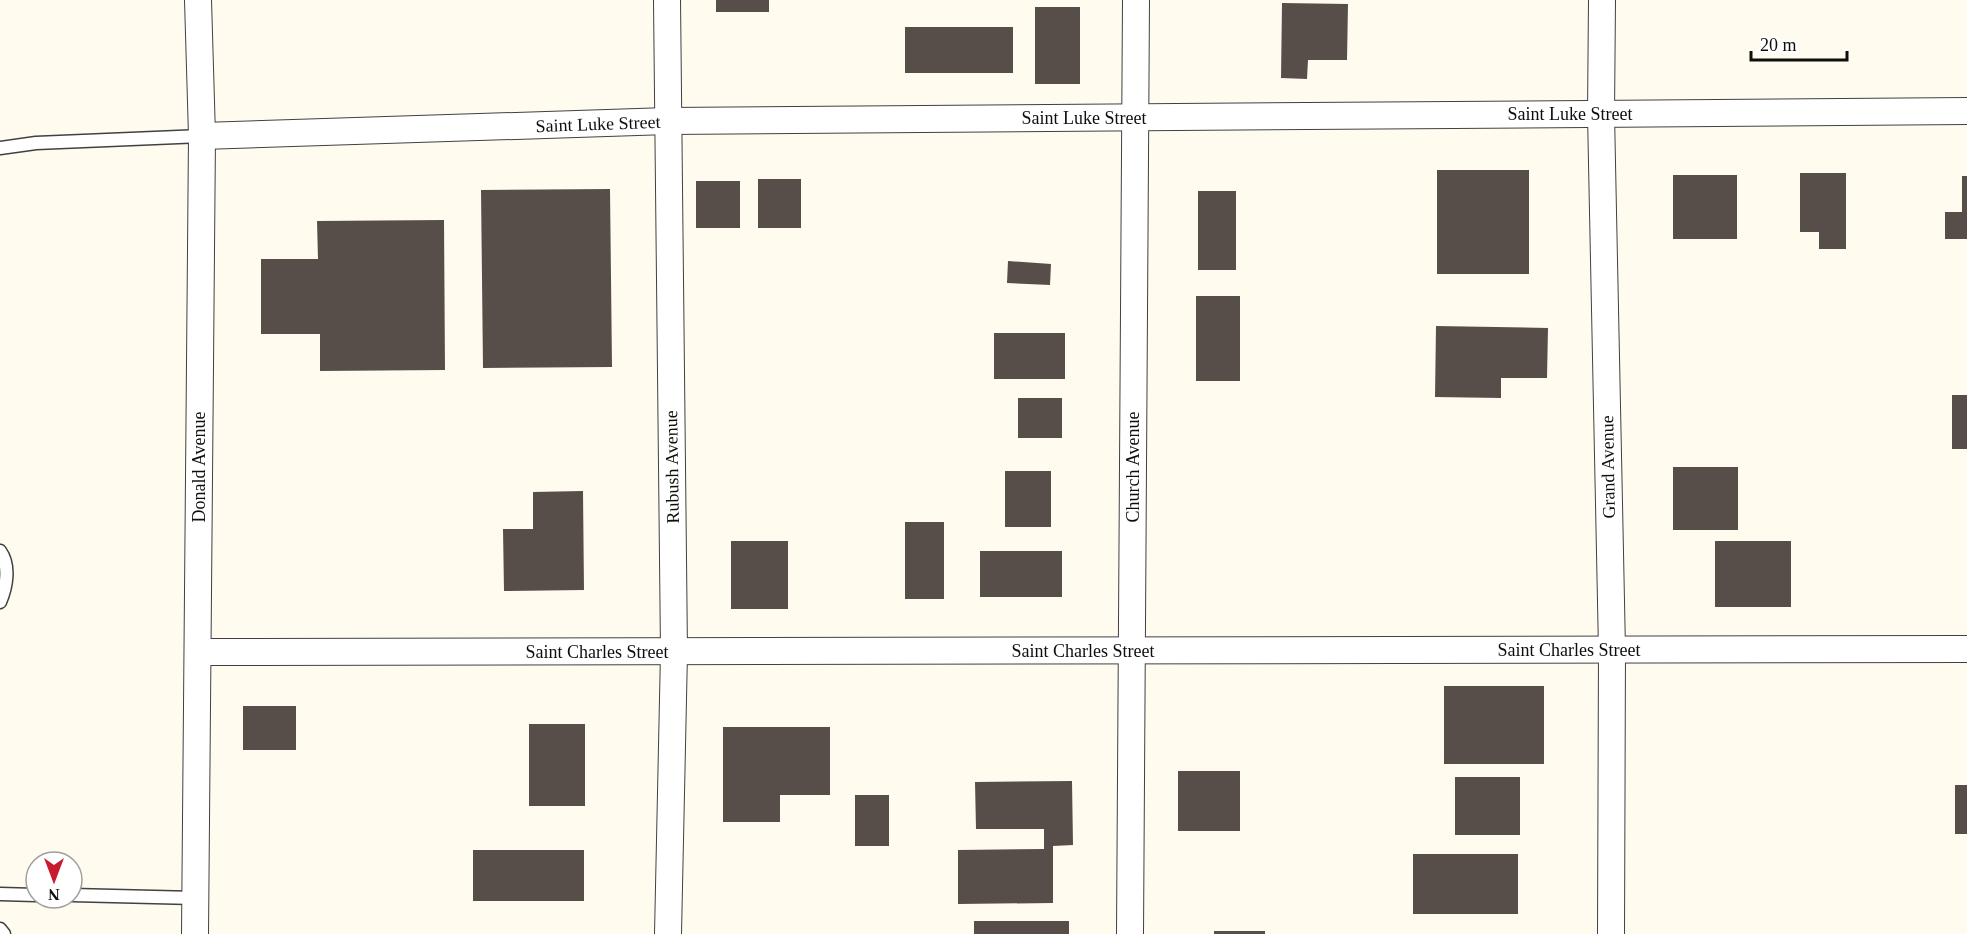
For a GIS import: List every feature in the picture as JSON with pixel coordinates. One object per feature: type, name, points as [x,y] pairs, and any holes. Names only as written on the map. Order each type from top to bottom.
[{"type":"street","name":"Donald Avenue","points":[[195,934],[202,136],[198,0]]},
{"type":"street","name":"Rubush Avenue","points":[[667,0],[674,652],[668,934]]},
{"type":"street","name":"Church Avenue","points":[[1130,934],[1136,0]]},
{"type":"street","name":"Grand Avenue","points":[[1602,0],[1601,114],[1612,650],[1611,934]]},
{"type":"street","name":"Saint Luke Street","points":[[202,136],[668,121],[1967,111]]},
{"type":"street","name":"Saint Charles Street","points":[[198,652],[1967,650]]},
{"type":"lane","points":[[0,148],[36,143],[202,136]]},
{"type":"lane","points":[[0,551],[6,559],[6,582],[0,602]]},
{"type":"lane","points":[[0,894],[24,894]]},
{"type":"lane","points":[[84,895],[195,898]]},
{"type":"lane","points":[[0,928],[4,934]]},
{"type":"building","points":[[716,0],[769,0],[769,12],[716,12]]},
{"type":"building","points":[[1282,3],[1348,4],[1347,60],[1308,60],[1307,79],[1281,78]]},
{"type":"building","points":[[1035,7],[1080,7],[1080,84],[1035,84]]},
{"type":"building","points":[[905,27],[1013,27],[1013,73],[905,73]]},
{"type":"building","points":[[1437,170],[1529,170],[1529,274],[1437,274]]},
{"type":"building","points":[[1800,173],[1846,173],[1846,249],[1819,249],[1819,232],[1800,232]]},
{"type":"building","points":[[1673,175],[1737,175],[1737,239],[1673,239]]},
{"type":"building","points":[[1962,176],[1967,176],[1967,239],[1945,239],[1945,212],[1962,212]]},
{"type":"building","points":[[758,179],[801,179],[801,228],[758,228]]},
{"type":"building","points":[[696,181],[740,181],[740,228],[696,228]]},
{"type":"building","points":[[610,189],[612,367],[483,368],[481,190]]},
{"type":"building","points":[[1198,191],[1236,191],[1236,270],[1198,270]]},
{"type":"building","points":[[444,220],[445,370],[320,371],[320,334],[261,334],[261,259],[318,259],[317,221]]},
{"type":"building","points":[[1008,261],[1051,264],[1050,285],[1007,283]]},
{"type":"building","points":[[1196,296],[1240,296],[1240,381],[1196,381]]},
{"type":"building","points":[[1436,326],[1548,328],[1547,378],[1501,378],[1501,398],[1435,397]]},
{"type":"building","points":[[994,333],[1065,333],[1065,379],[994,379]]},
{"type":"building","points":[[1952,395],[1967,395],[1967,449],[1952,449]]},
{"type":"building","points":[[1018,398],[1062,398],[1062,438],[1018,438]]},
{"type":"building","points":[[1673,467],[1738,467],[1738,530],[1673,530]]},
{"type":"building","points":[[1005,471],[1051,471],[1051,527],[1005,527]]},
{"type":"building","points":[[583,491],[584,590],[504,591],[503,529],[533,529],[533,492]]},
{"type":"building","points":[[905,522],[944,522],[944,599],[905,599]]},
{"type":"building","points":[[731,541],[788,541],[788,609],[731,609]]},
{"type":"building","points":[[1715,541],[1791,541],[1791,607],[1715,607]]},
{"type":"building","points":[[980,551],[1062,551],[1062,597],[980,597]]},
{"type":"building","points":[[1444,686],[1544,686],[1544,764],[1444,764]]},
{"type":"building","points":[[243,706],[296,706],[296,750],[243,750]]},
{"type":"building","points":[[529,724],[585,724],[585,806],[529,806]]},
{"type":"building","points":[[723,727],[830,727],[830,795],[780,795],[780,822],[723,822]]},
{"type":"building","points":[[1178,771],[1240,771],[1240,831],[1178,831]]},
{"type":"building","points":[[1455,777],[1520,777],[1520,835],[1455,835]]},
{"type":"building","points":[[1072,781],[1073,845],[1053,846],[1053,903],[958,904],[958,850],[1044,849],[1044,829],[976,829],[975,782]]},
{"type":"building","points":[[1955,785],[1967,785],[1967,834],[1955,834]]},
{"type":"building","points":[[855,795],[889,795],[889,846],[855,846]]},
{"type":"building","points":[[473,850],[584,850],[584,901],[473,901]]},
{"type":"building","points":[[1413,854],[1518,854],[1518,914],[1413,914]]},
{"type":"building","points":[[974,921],[1069,921],[1069,934],[974,934]]},
{"type":"building","points":[[1214,931],[1265,931],[1265,934],[1214,934]]}]
